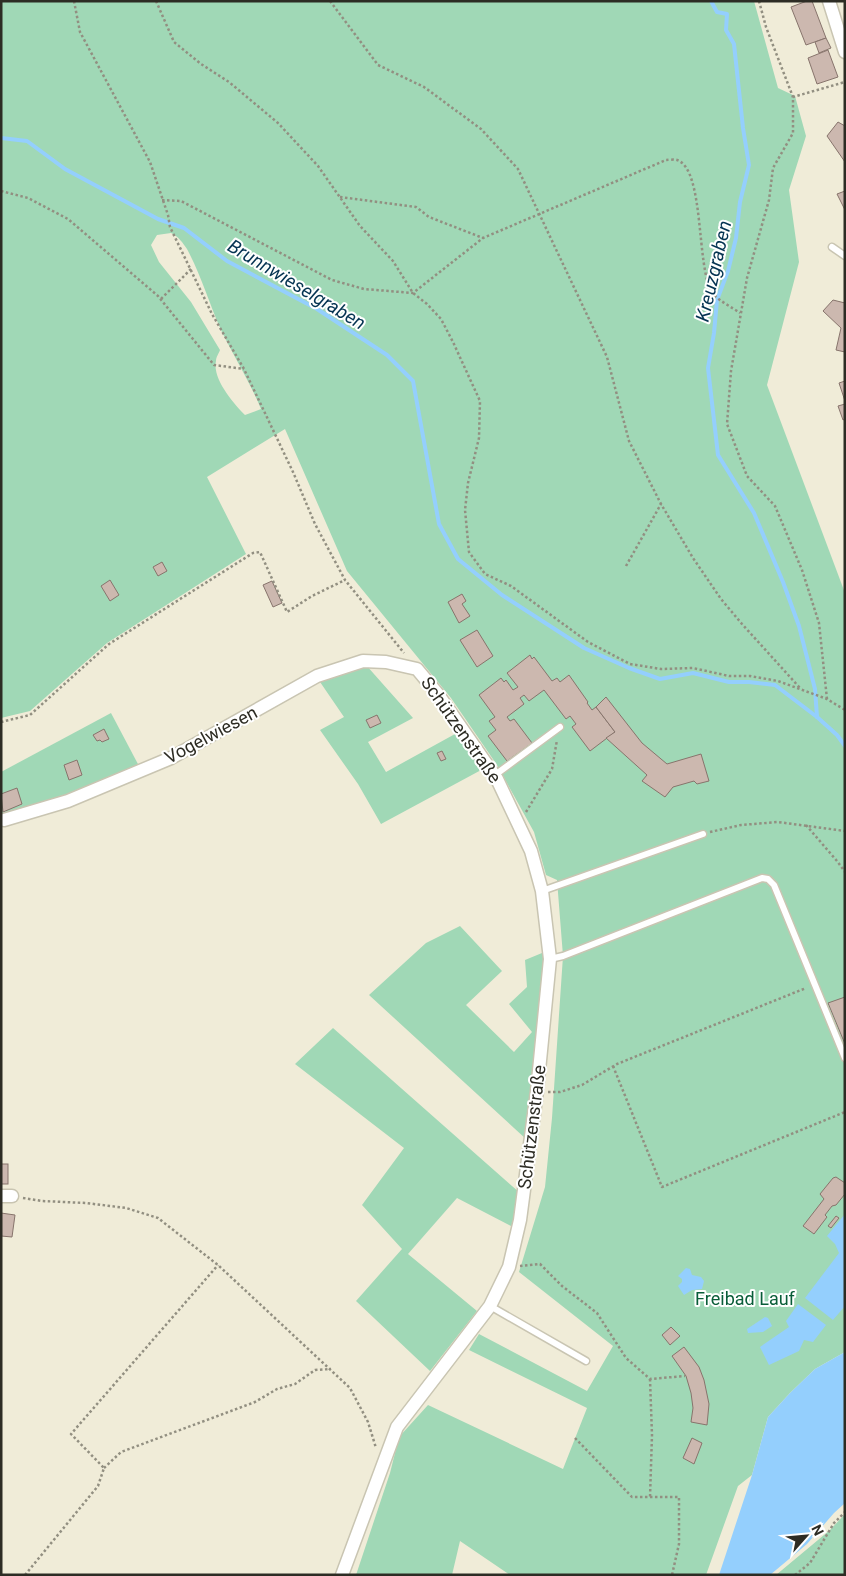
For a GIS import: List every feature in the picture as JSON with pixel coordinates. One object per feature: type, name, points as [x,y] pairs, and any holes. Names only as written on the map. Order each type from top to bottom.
[{"type":"street","points":[[829,1],[845,52]]},
{"type":"street","name":"Vogelwiesen","points":[[4,820],[68,801],[171,758],[317,676],[363,660],[386,662],[417,669]]},
{"type":"street","name":"Schützenstraße","points":[[342,1575],[397,1427],[490,1306],[509,1267],[520,1220],[537,1091],[550,959],[542,891],[531,851],[495,775],[437,693],[417,669]]},
{"type":"lane","points":[[832,247],[845,256]]},
{"type":"lane","points":[[495,775],[560,727]]},
{"type":"lane","points":[[542,891],[703,834]]},
{"type":"lane","points":[[550,959],[564,956],[762,878],[768,879],[774,885],[845,1058]]},
{"type":"lane","points":[[490,1306],[586,1362]]},
{"type":"path","points":[[74,1],[80,32],[150,162],[168,215],[170,227],[212,314],[244,369],[316,524],[345,580],[417,669]]},
{"type":"path","points":[[156,1],[174,42],[201,64],[229,82],[278,123],[318,166],[360,226],[393,261],[413,293],[441,319],[480,401],[479,438],[468,483],[465,510],[469,552],[485,574],[511,586],[588,642],[630,664],[661,669],[693,668],[729,676],[750,676],[778,681],[827,699],[845,710]]},
{"type":"path","points":[[330,1],[378,65],[424,88],[481,129],[518,169],[607,357],[629,442],[660,504],[721,599],[801,689]]},
{"type":"path","points":[[759,1],[766,27],[793,97],[793,133],[773,168],[769,200],[747,278],[731,371],[727,424],[747,476],[775,506],[802,570],[819,623],[827,699]]},
{"type":"path","points":[[793,97],[845,82]]},
{"type":"path","points":[[162,200],[181,200],[332,280],[364,289],[413,293],[483,238],[666,160],[677,160],[687,171],[696,196],[705,275],[712,293],[740,313]]},
{"type":"path","points":[[1,191],[28,198],[68,219],[161,299],[214,364],[244,369]]},
{"type":"path","points":[[340,197],[416,208],[429,217],[483,238]]},
{"type":"path","points":[[161,299],[190,269]]},
{"type":"path","points":[[626,566],[660,504]]},
{"type":"path","points":[[1,722],[30,715],[109,644],[253,553],[260,552],[287,612],[312,596],[345,580]]},
{"type":"path","points":[[518,824],[552,769],[560,727]]},
{"type":"path","points":[[703,834],[741,825],[778,822],[845,831]]},
{"type":"path","points":[[806,825],[837,860],[845,872]]},
{"type":"path","points":[[537,1091],[560,1092],[582,1085],[613,1066],[814,984]]},
{"type":"path","points":[[613,1066],[662,1187],[845,1112]]},
{"type":"path","points":[[7,1196],[126,1208],[158,1218],[218,1265],[350,1388],[368,1422],[380,1472]]},
{"type":"path","points":[[509,1267],[540,1264],[562,1286],[596,1314],[626,1358],[650,1379],[685,1376]]},
{"type":"path","points":[[104,1468],[70,1434],[218,1265]]},
{"type":"path","points":[[25,1575],[98,1486],[104,1468],[120,1452],[255,1402],[277,1389],[295,1384],[315,1370],[331,1369]]},
{"type":"path","points":[[650,1379],[652,1435],[650,1497]]},
{"type":"path","points":[[575,1438],[632,1497],[679,1497],[679,1544],[672,1575]]},
{"type":"path","points":[[796,1575],[810,1562],[834,1523],[845,1512]]},
{"type":"green space","name":"Freibad Lauf","points":[[1,1],[754,1],[778,88],[795,96],[806,136],[789,190],[799,262],[767,385],[845,593],[845,1352],[815,1369],[768,1417],[752,1475],[738,1486],[706,1575],[510,1575],[460,1541],[452,1575],[356,1575],[390,1473],[399,1437],[428,1405],[563,1469],[587,1408],[469,1350],[479,1334],[587,1391],[613,1346],[519,1272],[545,1187],[552,1118],[563,956],[557,880],[546,875],[534,832],[497,765],[451,698],[347,571],[285,429],[207,477],[246,554],[107,643],[30,711],[1,718]],"holes":[[[171,233],[187,249],[221,330],[261,409],[245,415],[225,391],[217,375],[216,368],[216,358],[220,350],[191,302],[159,262],[151,245],[157,235]]]},
{"type":"green space","points":[[366,665],[413,718],[368,742],[386,772],[455,734],[483,769],[381,824],[358,784],[320,730],[344,717],[318,679]]},
{"type":"green space","points":[[111,713],[139,766],[67,797],[1,818],[1,772]]},
{"type":"green space","points":[[460,926],[502,971],[466,1005],[514,1052],[532,1032],[509,1004],[527,987],[525,960],[542,953],[545,962],[526,1139],[369,995],[426,943]]},
{"type":"green space","points":[[333,1028],[520,1193],[515,1228],[457,1198],[408,1254],[477,1311],[430,1371],[356,1301],[402,1249],[362,1205],[404,1148],[295,1064]]},
{"type":"green space","points":[[845,1514],[845,1575],[776,1575],[830,1530]]},
{"type":"water","points":[[845,1214],[845,1306],[833,1320],[805,1298],[839,1253],[835,1244],[827,1236]]},
{"type":"water","points":[[686,1268],[690,1269],[692,1275],[701,1277],[704,1281],[702,1289],[692,1290],[684,1295],[678,1286],[682,1279],[678,1276]]},
{"type":"water","points":[[798,1304],[826,1325],[813,1342],[804,1340],[799,1351],[769,1365],[760,1347],[789,1327],[786,1321]]},
{"type":"water","points":[[765,1317],[768,1318],[772,1326],[763,1332],[748,1333],[747,1329]]},
{"type":"water","points":[[845,1352],[845,1503],[807,1544],[770,1575],[719,1575],[752,1475],[768,1417],[815,1369]]},
{"type":"building","points":[[812,1],[826,38],[806,45],[791,7]]},
{"type":"building","points":[[826,38],[831,48],[819,53],[815,42]]},
{"type":"building","points":[[828,50],[838,77],[817,84],[808,58]]},
{"type":"building","points":[[838,122],[845,126],[845,162],[827,136]]},
{"type":"building","points":[[845,191],[845,210],[837,194]]},
{"type":"building","points":[[833,300],[845,303],[845,352],[836,350],[841,328],[823,311]]},
{"type":"building","points":[[845,381],[845,401],[839,383]]},
{"type":"building","points":[[845,404],[845,419],[843,420],[838,406]]},
{"type":"building","points":[[162,562],[167,571],[158,576],[153,567]]},
{"type":"building","points":[[110,580],[119,595],[110,601],[101,586]]},
{"type":"building","points":[[272,581],[282,603],[273,607],[263,585]]},
{"type":"building","points":[[462,594],[466,601],[462,604],[470,616],[459,623],[448,602]]},
{"type":"building","points":[[477,630],[493,656],[477,667],[460,640]]},
{"type":"building","points":[[530,655],[532,659],[534,657],[552,681],[557,678],[560,682],[569,675],[592,710],[596,707],[615,732],[590,751],[572,727],[576,724],[570,716],[566,719],[544,690],[529,701],[524,695],[520,698],[524,704],[507,717],[510,721],[514,719],[532,743],[507,761],[488,736],[496,730],[489,721],[495,717],[479,695],[501,678],[504,682],[506,680],[513,690],[518,687],[507,673]]},
{"type":"building","points":[[606,697],[642,743],[667,764],[701,754],[709,781],[697,784],[694,781],[673,787],[665,797],[642,781],[647,775],[606,738],[615,732],[596,707]]},
{"type":"building","points":[[377,715],[381,723],[370,728],[366,720]]},
{"type":"building","points":[[104,729],[109,739],[102,742],[100,740],[97,741],[93,735]]},
{"type":"building","points":[[442,751],[446,759],[441,761],[437,753]]},
{"type":"building","points":[[77,760],[82,775],[69,780],[64,765]]},
{"type":"building","points":[[17,788],[22,804],[3,812],[1,794]]},
{"type":"building","points":[[845,997],[845,1044],[828,1003]]},
{"type":"building","points":[[1,1164],[8,1164],[8,1184],[1,1184]]},
{"type":"building","points":[[836,1177],[845,1183],[845,1194],[825,1215],[827,1217],[814,1234],[803,1226],[824,1199],[820,1194]]},
{"type":"building","points":[[1,1213],[15,1215],[12,1237],[1,1236]]},
{"type":"building","points":[[836,1216],[839,1218],[831,1228],[828,1226]]},
{"type":"building","points":[[671,1327],[680,1336],[670,1345],[662,1335]]},
{"type":"building","points":[[684,1347],[699,1367],[704,1380],[709,1404],[707,1425],[691,1422],[693,1408],[691,1393],[686,1376],[672,1356]]},
{"type":"building","points":[[692,1438],[702,1443],[694,1464],[683,1458]]},
{"type":"waterway","name":"Kreuzgraben","points":[[711,1],[717,12],[727,14],[726,30],[734,44],[749,165],[740,202],[736,238],[728,271],[717,300],[708,368],[718,455],[754,513],[783,582],[799,626],[815,689],[817,717]]},
{"type":"waterway","name":"Brunnwieselgraben","points":[[1,138],[27,141],[65,169],[158,219],[184,228],[227,261],[317,309],[387,355],[413,381],[439,524],[458,559],[502,595],[584,648],[629,668],[660,679],[693,673],[729,682],[775,685],[817,717],[837,735],[845,746]]}]
